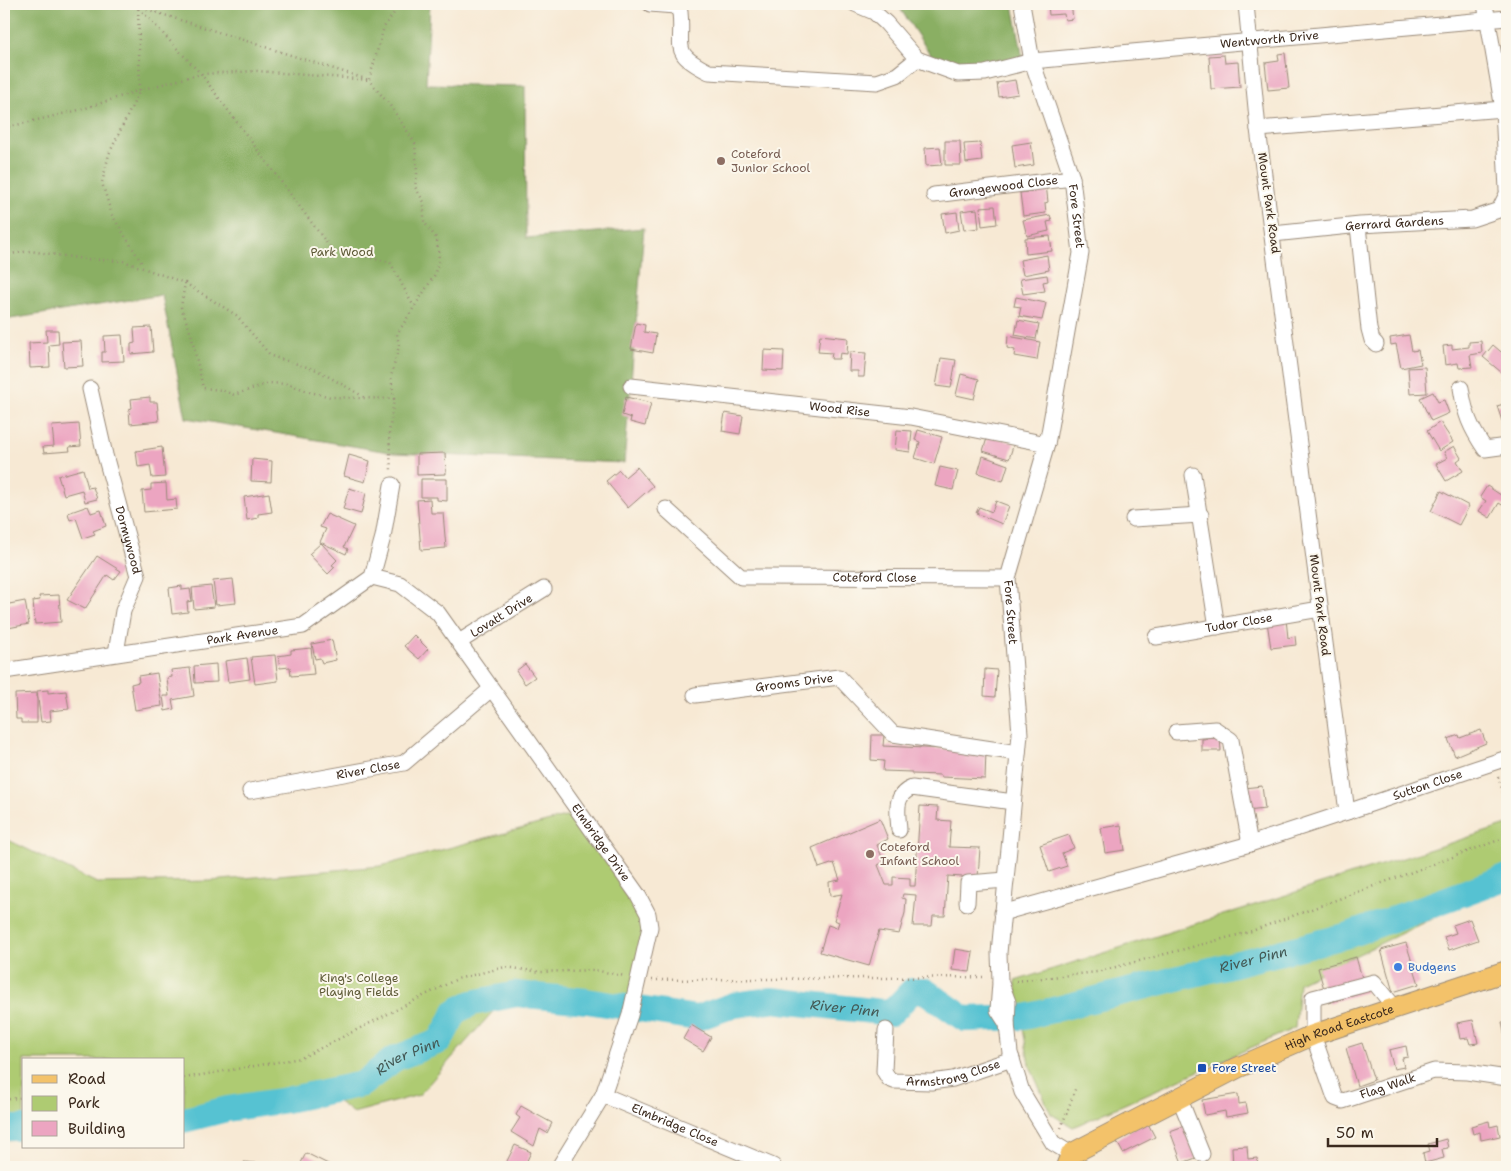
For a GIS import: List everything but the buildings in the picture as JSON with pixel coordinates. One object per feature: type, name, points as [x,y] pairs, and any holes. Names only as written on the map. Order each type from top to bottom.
[{"type":"main road","name":"High Road Eastcote","points":[[1069,1161],[1179,1097],[1237,1068],[1313,1035],[1507,971]]},
{"type":"street","points":[[650,4],[675,6],[680,12],[678,42],[682,53],[688,60],[709,72],[877,82],[897,75],[917,59],[874,12],[855,4]]},
{"type":"street","name":"Fore Street","points":[[1022,4],[1032,61],[1072,178],[1081,253],[1047,444],[1008,578],[1020,734],[1002,913],[999,953],[1000,981],[1008,1002],[1005,1017],[1012,1059],[1022,1092],[1053,1143],[1069,1161]]},
{"type":"street","name":"Mount Park Road","points":[[1246,4],[1258,129],[1347,812]]},
{"type":"street","points":[[1485,4],[1486,20],[1503,109],[1507,190]]},
{"type":"street","name":"Wentworth Drive","points":[[917,59],[958,74],[985,73],[1032,61],[1507,18]]},
{"type":"street","points":[[1258,129],[1503,109]]},
{"type":"street","name":"Grangewood Close","points":[[934,195],[1072,178]]},
{"type":"street","name":"Gerrard Gardens","points":[[1273,234],[1358,226],[1472,219],[1499,210],[1507,194]]},
{"type":"street","points":[[1358,226],[1369,329],[1372,340],[1376,344]]},
{"type":"street","name":"Wood Rise","points":[[631,386],[911,417],[1047,444]]},
{"type":"street","points":[[1461,388],[1465,413],[1473,432],[1485,449],[1507,446]]},
{"type":"street","name":"Dormywood","points":[[90,389],[105,455],[138,576],[123,611],[116,653]]},
{"type":"street","points":[[1194,475],[1217,627]]},
{"type":"street","points":[[372,577],[383,538],[392,484]]},
{"type":"street","name":"Coteford Close","points":[[666,509],[741,578],[1008,578]]},
{"type":"street","points":[[1132,519],[1201,515]]},
{"type":"street","name":"Park Avenue","points":[[4,671],[303,626],[372,577]]},
{"type":"street","name":"Elmbridge Drive","points":[[372,577],[400,584],[438,613],[638,895],[648,914],[650,927],[639,979],[630,1015],[603,1095],[559,1167]]},
{"type":"street","name":"Lovatt Drive","points":[[459,642],[544,589]]},
{"type":"street","name":"Tudor Close","points":[[1156,637],[1320,609]]},
{"type":"street","name":"Grooms Drive","points":[[695,695],[839,677],[893,734],[1018,753]]},
{"type":"street","name":"River Close","points":[[250,792],[404,764],[491,689]]},
{"type":"street","points":[[1176,732],[1215,729],[1231,740],[1250,844]]},
{"type":"street","name":"Sutton Close","points":[[1347,812],[1500,761]]},
{"type":"street","points":[[898,830],[898,798],[903,791],[912,788],[1013,802]]},
{"type":"street","points":[[1002,913],[1250,844],[1347,812]]},
{"type":"street","points":[[967,903],[968,883],[1006,880]]},
{"type":"street","points":[[1313,1035],[1313,998],[1374,982],[1395,1008]]},
{"type":"street","name":"Armstrong Close","points":[[886,1030],[884,1071],[889,1079],[894,1081],[932,1082],[953,1079],[1012,1059]]},
{"type":"street","name":"Flag Walk","points":[[1313,1035],[1335,1098],[1343,1101],[1434,1071],[1467,1072],[1507,1078]]},
{"type":"street","name":"Elmbridge Close","points":[[603,1095],[773,1166]]},
{"type":"street","points":[[1179,1097],[1202,1154]]},
{"type":"path","points":[[130,4],[369,80],[392,108],[415,143],[415,187],[424,202],[424,222],[437,239],[439,259],[434,276],[397,334],[398,346],[391,377],[394,399],[389,434],[392,484]]},
{"type":"path","points":[[369,80],[384,27],[394,13],[396,4]]},
{"type":"path","points":[[138,6],[201,74],[332,250],[390,262],[414,307]]},
{"type":"path","points":[[138,6],[140,90],[109,154],[102,183],[112,216],[144,266]]},
{"type":"path","points":[[4,128],[84,109],[140,90],[201,74],[257,71],[369,80]]},
{"type":"path","points":[[4,255],[30,251],[85,259],[123,261],[144,266],[162,276],[185,283],[236,315],[271,356],[317,370],[367,398]]},
{"type":"path","points":[[185,283],[181,307],[191,334],[203,388],[222,390],[234,395],[269,383],[289,384],[331,397],[394,399]]},
{"type":"path","points":[[1500,761],[1507,804]]},
{"type":"path","points":[[185,1078],[301,1058],[457,979],[504,967],[540,972],[594,970],[639,979],[990,977],[1000,981],[1096,972],[1249,932],[1507,837]]},
{"type":"path","points":[[1066,1134],[1060,1130],[1076,1087]]},
{"type":"path","points":[[4,1100],[22,1097]]},
{"type":"green space","name":"Park Wood","points":[[4,4],[430,4],[426,84],[525,86],[526,238],[644,228],[624,463],[394,453],[186,418],[162,295],[4,320]]},
{"type":"green space","points":[[897,4],[1013,4],[1023,59],[973,68],[934,60]]},
{"type":"green space","name":"King's College Playing Fields","points":[[580,813],[648,914],[634,1000],[519,982],[419,1095],[353,1113],[336,1100],[185,1128],[185,1058],[22,1058],[22,1140],[4,1141],[4,838],[97,883],[210,881],[381,866]]},
{"type":"green space","points":[[1507,825],[1507,882],[1299,983],[1295,1028],[1073,1127],[1051,1114],[1029,1064],[1015,981]]},
{"type":"waterway","name":"River Pinn","points":[[185,1120],[227,1109],[286,1100],[362,1084],[394,1059],[440,1041],[456,1011],[472,1003],[517,994],[587,1001],[697,1018],[734,1005],[772,1000],[891,1013],[912,991],[925,991],[965,1019],[1025,1017],[1349,935],[1507,877]]},
{"type":"waterway","name":"River Pinn","points":[[4,1128],[22,1128]]},
{"type":"place","name":"Coteford Junior School","points":[[721,161]]},
{"type":"place","name":"Coteford Infant School","points":[[870,854]]},
{"type":"place","name":"Budgens","points":[[1398,967]]},
{"type":"place","name":"Fore Street","points":[[1202,1068]]}]
